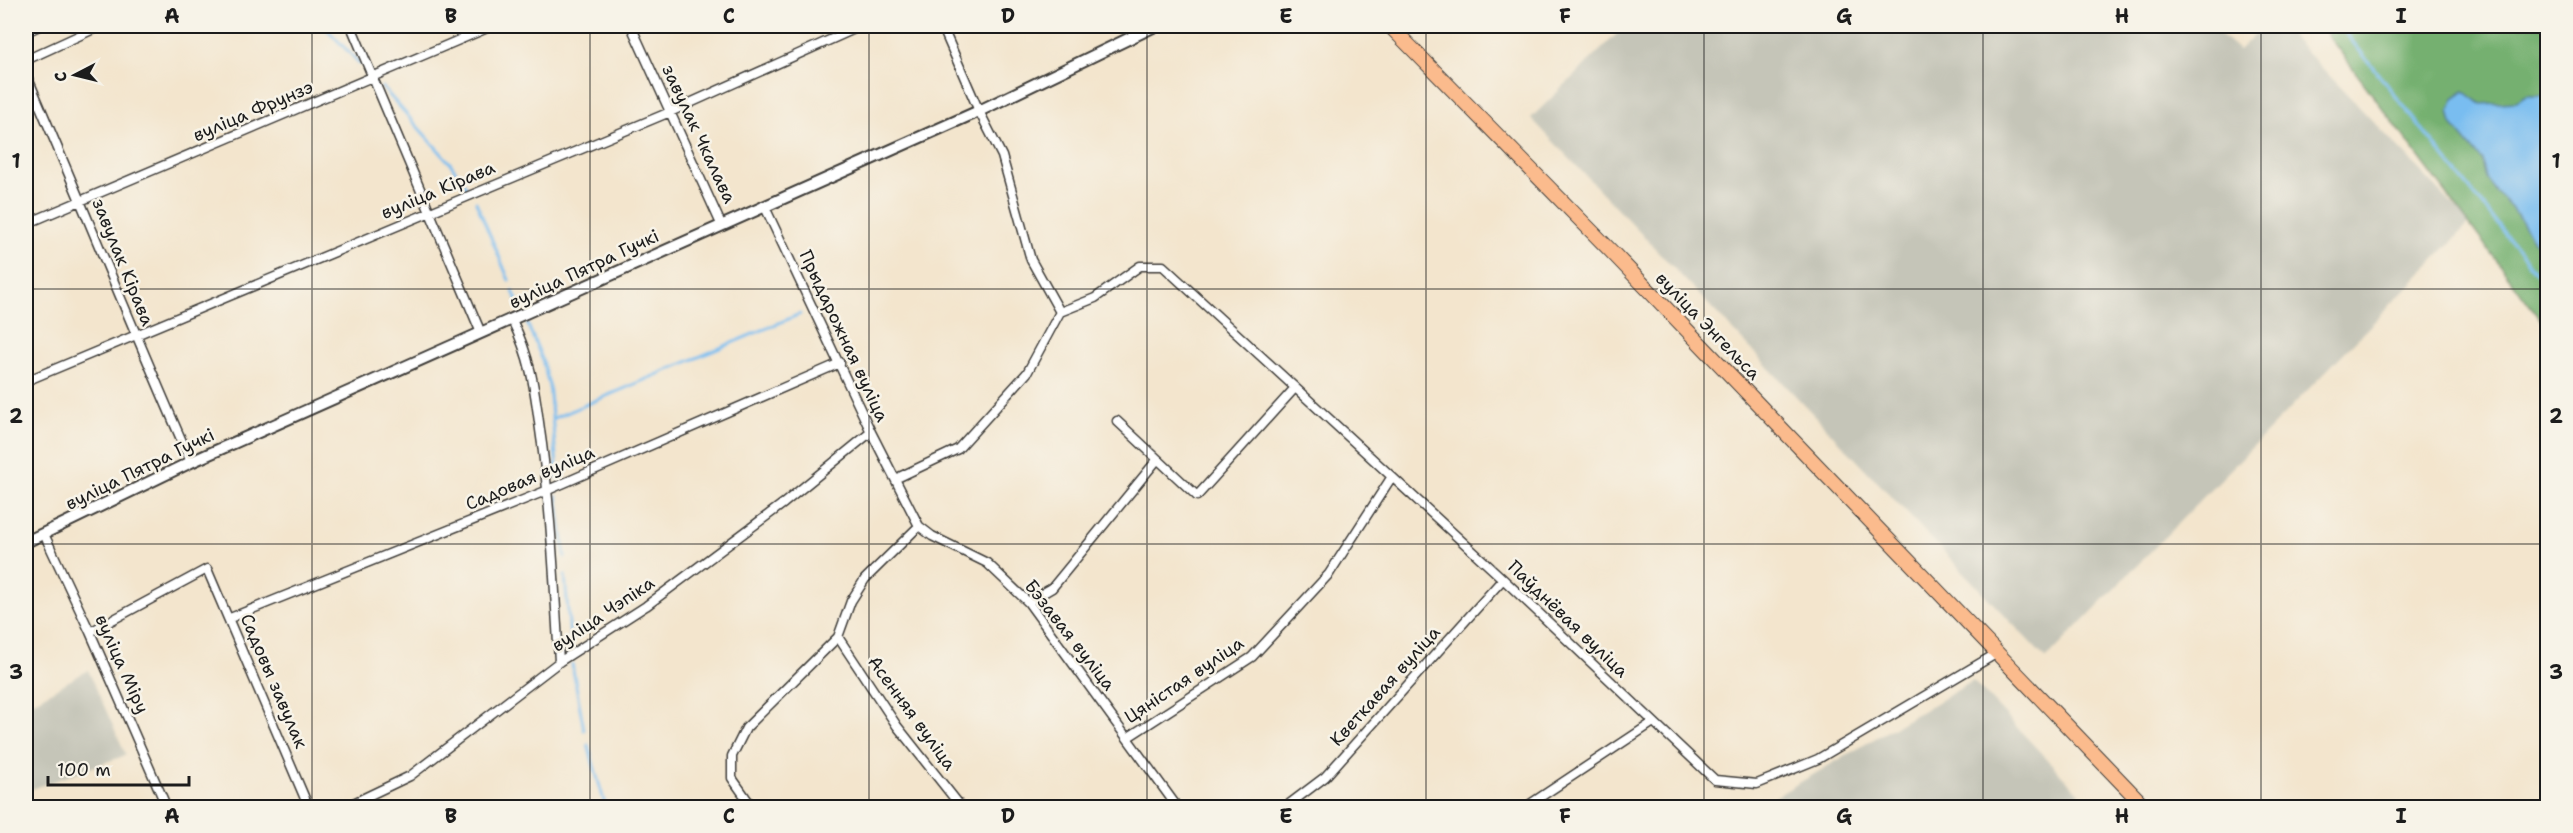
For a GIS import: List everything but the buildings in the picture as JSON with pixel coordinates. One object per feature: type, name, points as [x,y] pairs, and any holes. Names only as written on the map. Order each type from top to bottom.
[{"type":"main road","name":"вуліца Энгельса","points":[[1390,26],[1999,652],[2146,807]]},
{"type":"street","points":[[26,32],[39,26]]},
{"type":"street","points":[[26,60],[100,26]]},
{"type":"street","points":[[351,26],[481,333]]},
{"type":"street","name":"вуліца Фрунзэ","points":[[26,224],[492,26]]},
{"type":"street","name":"завулак Чкалава","points":[[631,26],[721,224]]},
{"type":"street","name":"вуліца Кірава","points":[[26,381],[670,112],[861,26]]},
{"type":"street","points":[[753,807],[732,778],[732,756],[746,728],[838,637],[851,601],[865,579],[919,526],[895,479],[958,449],[1027,373],[1060,312],[1031,260],[1002,156],[979,111],[942,26]]},
{"type":"street","name":"вуліца Пятра Гучкі","points":[[26,542],[191,462],[979,111],[1155,26]]},
{"type":"street","name":"завулак Кірава","points":[[26,74],[82,202],[135,335],[191,462]]},
{"type":"street","name":"Прыдарожная вуліца","points":[[764,205],[895,479]]},
{"type":"street","name":"Паўднёвая вуліца","points":[[1060,312],[1095,298],[1140,266],[1163,266],[1503,579],[1652,723],[1715,780],[1757,784],[1818,759],[1999,652]]},
{"type":"street","points":[[512,320],[526,349],[534,380],[548,490],[559,663]]},
{"type":"street","name":"Садовая вуліца","points":[[230,618],[548,490],[840,363]]},
{"type":"street","points":[[1117,421],[1197,496],[1294,389]]},
{"type":"street","name":"вуліца Чэпіка","points":[[343,807],[410,776],[559,663],[646,606],[782,505],[871,432]]},
{"type":"street","points":[[1028,602],[1052,588],[1157,460]]},
{"type":"street","name":"Цяністая вуліца","points":[[1127,738],[1252,657],[1329,574],[1391,478]]},
{"type":"street","name":"Бэзавая вуліца","points":[[919,526],[932,536],[987,563],[1028,602],[1178,807]]},
{"type":"street","name":"вуліца Міру","points":[[44,534],[167,807]]},
{"type":"street","name":"Садовы завулак","points":[[90,632],[207,569],[230,618],[309,807]]},
{"type":"street","name":"Кветкавая вуліца","points":[[1284,807],[1325,777],[1503,579]]},
{"type":"street","name":"Асенняя вуліца","points":[[838,637],[897,726],[962,807]]},
{"type":"street","points":[[1524,807],[1652,723]]},
{"type":"shaded area","points":[[1625,26],[2211,26],[2239,50],[2263,26],[2282,26],[2470,223],[2046,659],[1531,118]]},
{"type":"shaded area","points":[[88,670],[126,755],[32,789],[26,783],[26,706]]},
{"type":"shaded area","points":[[1973,681],[2079,793],[2059,808],[1758,807]]},
{"type":"green space","points":[[2321,26],[2547,26],[2547,328]]},
{"type":"water","points":[[2464,91],[2481,104],[2514,102],[2526,95],[2547,95],[2547,252],[2533,240],[2514,211],[2486,179],[2482,160],[2452,124],[2449,111],[2454,99]]},
{"type":"waterway","points":[[324,26],[360,64]]},
{"type":"waterway","points":[[2340,26],[2548,287]]},
{"type":"waterway","points":[[382,87],[450,163],[467,188]]},
{"type":"waterway","points":[[476,202],[509,280]]},
{"type":"waterway","points":[[513,291],[520,307]]},
{"type":"waterway","points":[[552,419],[800,314]]},
{"type":"waterway","points":[[527,323],[542,359],[549,385],[558,478]]},
{"type":"waterway","points":[[557,496],[565,557]]},
{"type":"waterway","points":[[565,575],[571,650]]},
{"type":"waterway","points":[[572,664],[584,730]]},
{"type":"waterway","points":[[588,745],[606,808]]}]
